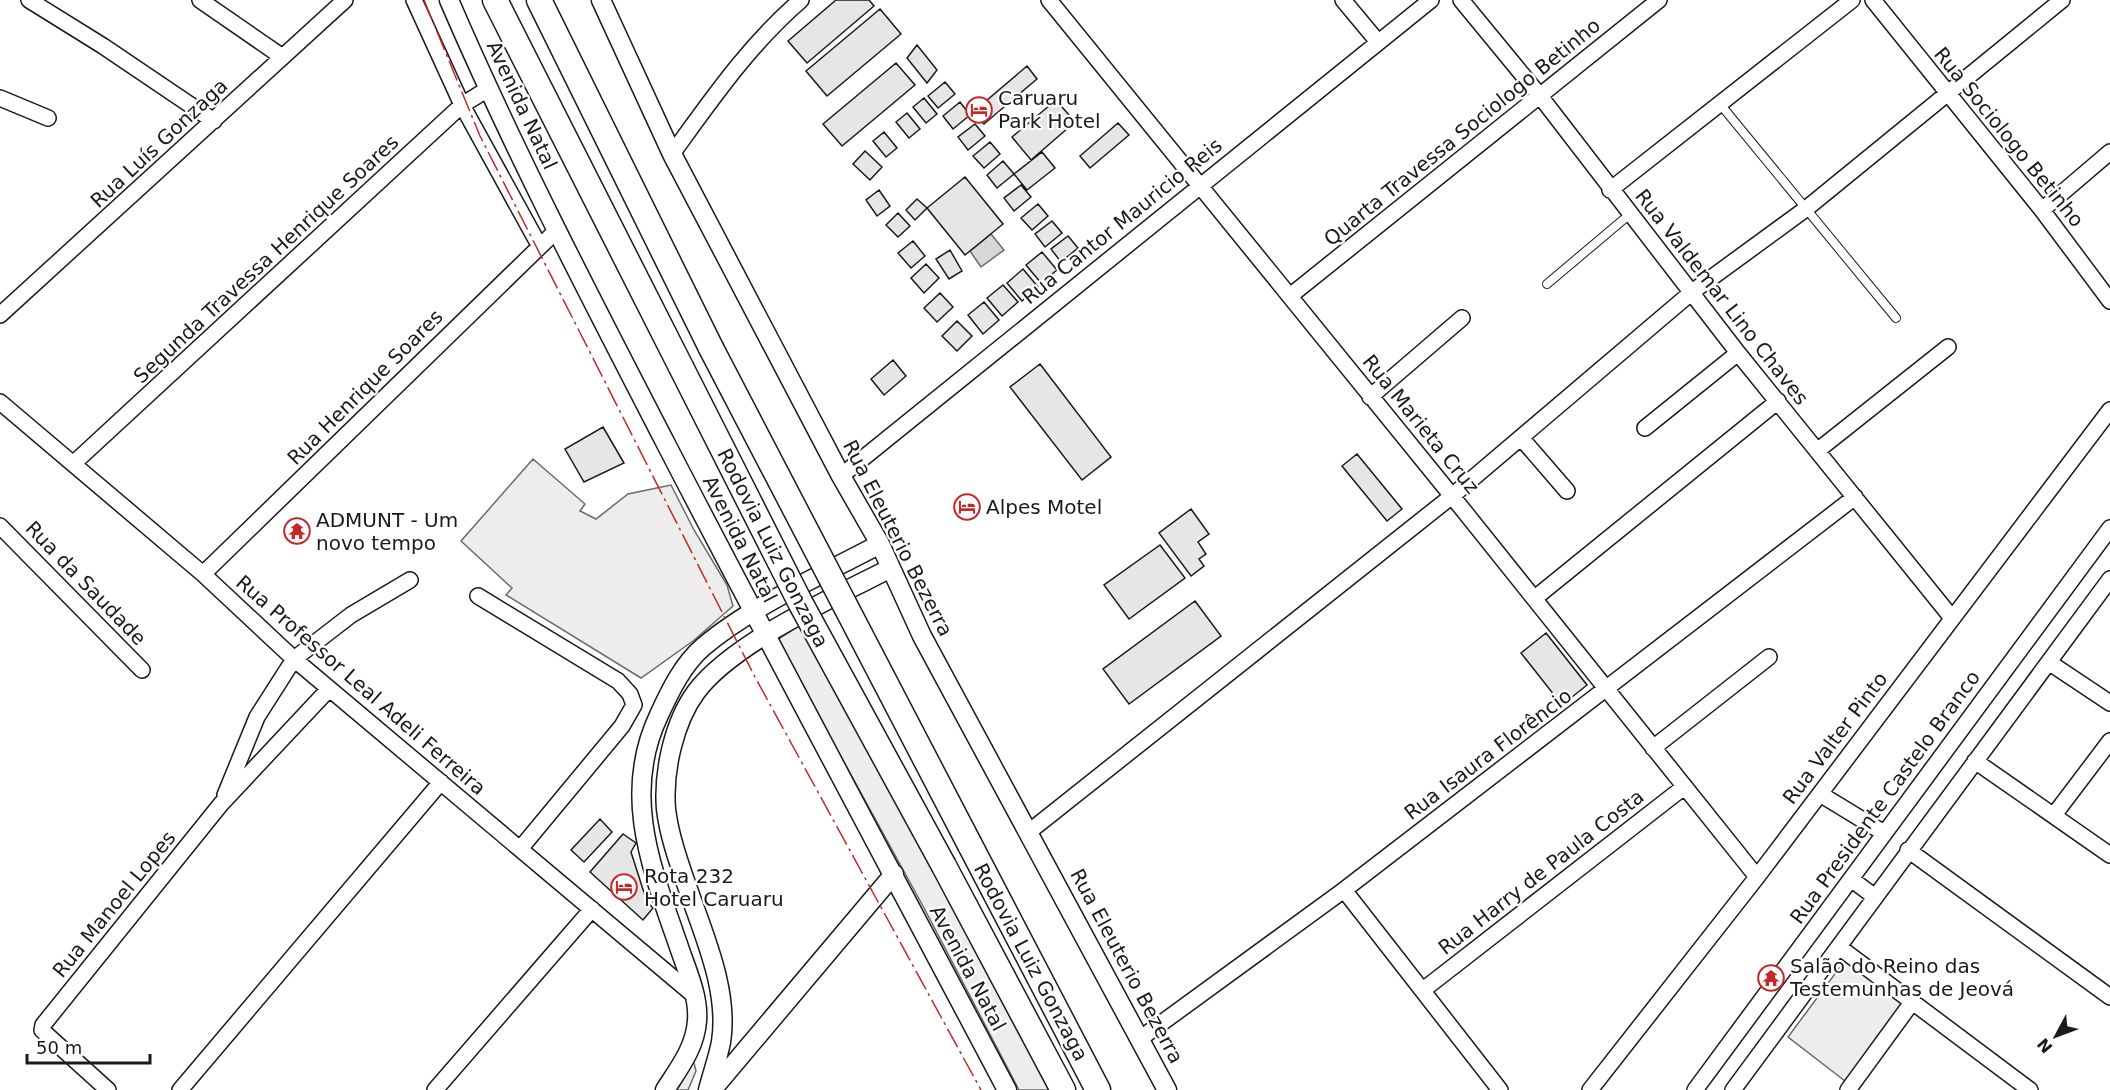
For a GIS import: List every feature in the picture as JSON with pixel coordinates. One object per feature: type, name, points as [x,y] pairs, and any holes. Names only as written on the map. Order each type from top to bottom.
[{"type":"highway","name":"Rodovia Luiz Gonzaga","points":[[495,0],[801,604],[1063,1090]]},
{"type":"highway","name":"Rodovia Luiz Gonzaga","points":[[539,0],[711,348],[1098,1090]]},
{"type":"street","points":[[29,0],[103,45],[214,121]]},
{"type":"street","points":[[200,0],[282,57]]},
{"type":"street","name":"Rua Luís Gonzaga","points":[[0,315],[345,0]]},
{"type":"street","points":[[414,0],[462,105],[539,245]]},
{"type":"street","name":"Avenida Natal","points":[[449,0],[488,89],[753,613],[1007,1090]]},
{"type":"street","name":"Rua Eleuterio Bezerra","points":[[601,0],[672,153],[841,476],[880,544],[922,636],[1030,831],[1167,1090]]},
{"type":"street","points":[[672,153],[736,65],[772,25],[801,0]]},
{"type":"street","name":"Rua Marieta Cruz","points":[[1049,0],[1452,496],[1756,877]]},
{"type":"street","points":[[1343,0],[1378,42]]},
{"type":"street","name":"Rua Cantor Mauricio Reis","points":[[841,476],[1431,0]]},
{"type":"street","name":"Rua Valdemar Lino Chaves","points":[[1461,0],[1540,96],[1610,190],[1738,353],[1952,618]]},
{"type":"street","name":"Quarta Travessa Sociologo Betinho","points":[[1290,296],[1659,0]]},
{"type":"street","points":[[1610,190],[1852,0]]},
{"type":"street","name":"Rua Sociologo Betinho","points":[[1873,0],[2042,210],[2110,301]]},
{"type":"street","points":[[1030,831],[1452,496],[1522,439],[1692,292],[1807,208],[2062,0]]},
{"type":"street","name":"Segunda Travessa Henrique Soares","points":[[74,463],[462,105],[488,89]]},
{"type":"street","points":[[0,98],[48,118]]},
{"type":"street","points":[[2042,210],[2110,152]]},
{"type":"street","name":"Rua Henrique Soares","points":[[202,574],[539,245],[558,230]]},
{"type":"street","points":[[1370,397],[1462,318]]},
{"type":"street","points":[[1817,451],[1948,347]]},
{"type":"street","points":[[1645,428],[1738,353]]},
{"type":"street","points":[[1534,598],[1778,401]]},
{"type":"street","name":"Rua Professor Leal Adeli Ferreira","points":[[0,402],[202,574],[329,689],[696,997]]},
{"type":"street","name":"Rua Valter Pinto","points":[[1590,1090],[1820,794],[2108,416]]},
{"type":"street","points":[[1522,439],[1567,491]]},
{"type":"street","name":"Rua Isaura Florêncio","points":[[1141,1038],[1344,891],[1607,691],[1855,497]]},
{"type":"street","name":"Rua da Saudade","points":[[0,526],[142,670]]},
{"type":"street","name":"Rua Presidente Castelo Branco","points":[[1695,1090],[2110,528]]},
{"type":"street","points":[[665,1090],[695,1038],[696,997],[654,875],[641,815],[644,752],[673,684],[702,647],[753,613],[880,544]]},
{"type":"street","points":[[710,1090],[721,1040],[721,1001],[707,944],[679,862],[669,820],[667,770],[684,710],[697,690],[731,658],[806,611],[891,568]]},
{"type":"street","points":[[1734,1090],[1908,850],[2050,663],[2110,579]]},
{"type":"street","name":"Rua Manoel Lopes","points":[[221,804],[257,717],[294,659],[351,615],[410,580]]},
{"type":"street","points":[[478,596],[618,681],[630,694],[634,705],[622,726],[520,849]]},
{"type":"street","points":[[1653,748],[1769,657]]},
{"type":"street","points":[[2050,663],[2110,703]]},
{"type":"street","name":"Rua Manoel Lopes","points":[[108,1090],[42,1030],[43,1025],[221,804],[329,689]]},
{"type":"street","points":[[2054,815],[2110,741]]},
{"type":"street","points":[[1976,761],[2110,855]]},
{"type":"street","points":[[180,1090],[441,782]]},
{"type":"street","name":"Rua Harry de Paula Costa","points":[[1423,990],[1684,787]]},
{"type":"street","points":[[1820,794],[1884,833]]},
{"type":"street","points":[[1908,850],[2110,997]]},
{"type":"street","points":[[710,1090],[894,874]]},
{"type":"street","points":[[1851,879],[1875,897]]},
{"type":"street","points":[[1344,891],[1500,1090]]},
{"type":"street","points":[[435,1090],[592,909]]},
{"type":"street","points":[[1839,946],[2030,1090]]},
{"type":"street","points":[[1848,1090],[1913,1001]]},
{"type":"lane","points":[[1720,104],[1896,318]]},
{"type":"lane","points":[[1547,284],[1630,214]]},
{"type":"shaded area","points":[[991,234],[1004,250],[981,267],[970,251]]},
{"type":"shaded area","points":[[533,459],[585,504],[580,511],[596,519],[628,494],[671,485],[694,530],[727,585],[733,606],[693,641],[641,678],[506,595],[512,588],[461,541]]},
{"type":"shaded area","points":[[812,617],[1057,1090],[1019,1090],[924,908],[777,640]]},
{"type":"shaded area","points":[[1846,959],[1904,1002],[1845,1081],[1788,1037]]},
{"type":"shaded area","points":[[692,1055],[696,1071],[688,1090],[670,1090]]},
{"type":"building","points":[[836,0],[869,0],[874,6],[807,63],[788,41]]},
{"type":"building","points":[[880,9],[901,34],[827,96],[806,71]]},
{"type":"building","points":[[917,45],[937,70],[927,83],[907,58]]},
{"type":"building","points":[[896,63],[915,85],[842,146],[823,124]]},
{"type":"building","points":[[1027,66],[1037,79],[984,124],[973,112]]},
{"type":"building","points":[[945,82],[955,94],[938,108],[928,96]]},
{"type":"building","points":[[924,98],[937,114],[926,123],[913,107]]},
{"type":"building","points":[[1056,100],[1075,122],[1031,160],[1012,137]]},
{"type":"building","points":[[960,102],[970,115],[953,129],[943,116]]},
{"type":"building","points":[[907,113],[920,129],[909,138],[896,122]]},
{"type":"building","points":[[1118,123],[1129,135],[1090,168],[1080,156]]},
{"type":"building","points":[[975,124],[985,136],[968,150],[958,137]]},
{"type":"building","points":[[884,132],[897,148],[886,157],[873,141]]},
{"type":"building","points":[[990,142],[1000,154],[984,168],[973,156]]},
{"type":"building","points":[[865,151],[882,167],[870,180],[853,164]]},
{"type":"building","points":[[1042,152],[1055,168],[1027,190],[1014,174]]},
{"type":"building","points":[[1003,161],[1014,174],[997,188],[987,175]]},
{"type":"building","points":[[965,177],[1003,224],[965,255],[927,208]]},
{"type":"building","points":[[1021,185],[1031,197],[1014,211],[1004,198]]},
{"type":"building","points":[[879,190],[890,206],[877,216],[866,200]]},
{"type":"building","points":[[917,199],[927,208],[915,220],[906,210]]},
{"type":"building","points":[[1038,204],[1048,216],[1032,230],[1021,218]]},
{"type":"building","points":[[898,213],[910,226],[898,237],[886,225]]},
{"type":"building","points":[[1052,221],[1062,233],[1045,247],[1035,234]]},
{"type":"building","points":[[1068,236],[1078,248],[1061,262],[1051,249]]},
{"type":"building","points":[[913,241],[925,256],[911,268],[898,253]]},
{"type":"building","points":[[950,250],[962,271],[949,279],[936,259]]},
{"type":"building","points":[[1042,252],[1057,270],[1041,283],[1026,265]]},
{"type":"building","points":[[926,264],[939,278],[924,293],[911,278]]},
{"type":"building","points":[[1023,269],[1038,287],[1022,301],[1007,283]]},
{"type":"building","points":[[1003,285],[1018,302],[1002,316],[987,298]]},
{"type":"building","points":[[940,293],[953,307],[937,322],[924,308]]},
{"type":"building","points":[[984,302],[999,320],[983,334],[968,315]]},
{"type":"building","points":[[957,321],[972,336],[957,351],[942,336]]},
{"type":"building","points":[[893,360],[906,376],[884,395],[871,379]]},
{"type":"building","points":[[1040,364],[1111,457],[1082,480],[1010,387]]},
{"type":"building","points":[[603,427],[624,463],[584,482],[565,449]]},
{"type":"building","points":[[1357,454],[1402,509],[1387,521],[1342,466]]},
{"type":"building","points":[[1191,509],[1209,534],[1198,542],[1206,554],[1199,559],[1204,566],[1191,576],[1159,533]]},
{"type":"building","points":[[1160,545],[1185,578],[1129,619],[1104,585]]},
{"type":"building","points":[[1195,601],[1221,636],[1129,704],[1103,669]]},
{"type":"building","points":[[1546,633],[1587,685],[1562,705],[1521,653]]},
{"type":"building","points":[[600,819],[612,832],[584,862],[571,850]]},
{"type":"building","name":"Rota 232 Hotel Caruaru","points":[[623,834],[636,843],[631,852],[647,902],[653,908],[643,920],[590,872]]},
{"type":"power","points":[[424,0],[480,136],[755,677],[981,1090]]},
{"type":"place","name":"Caruaru Park Hotel","points":[[979,110]]},
{"type":"place","name":"Alpes Motel","points":[[967,507]]},
{"type":"place","name":"ADMUNT - Um novo tempo","points":[[297,531]]},
{"type":"place","name":"Rota 232 Hotel Caruaru","points":[[624,887]]},
{"type":"place","name":"Salão do Reino das Testemunhas de Jeová","points":[[1771,978]]}]
